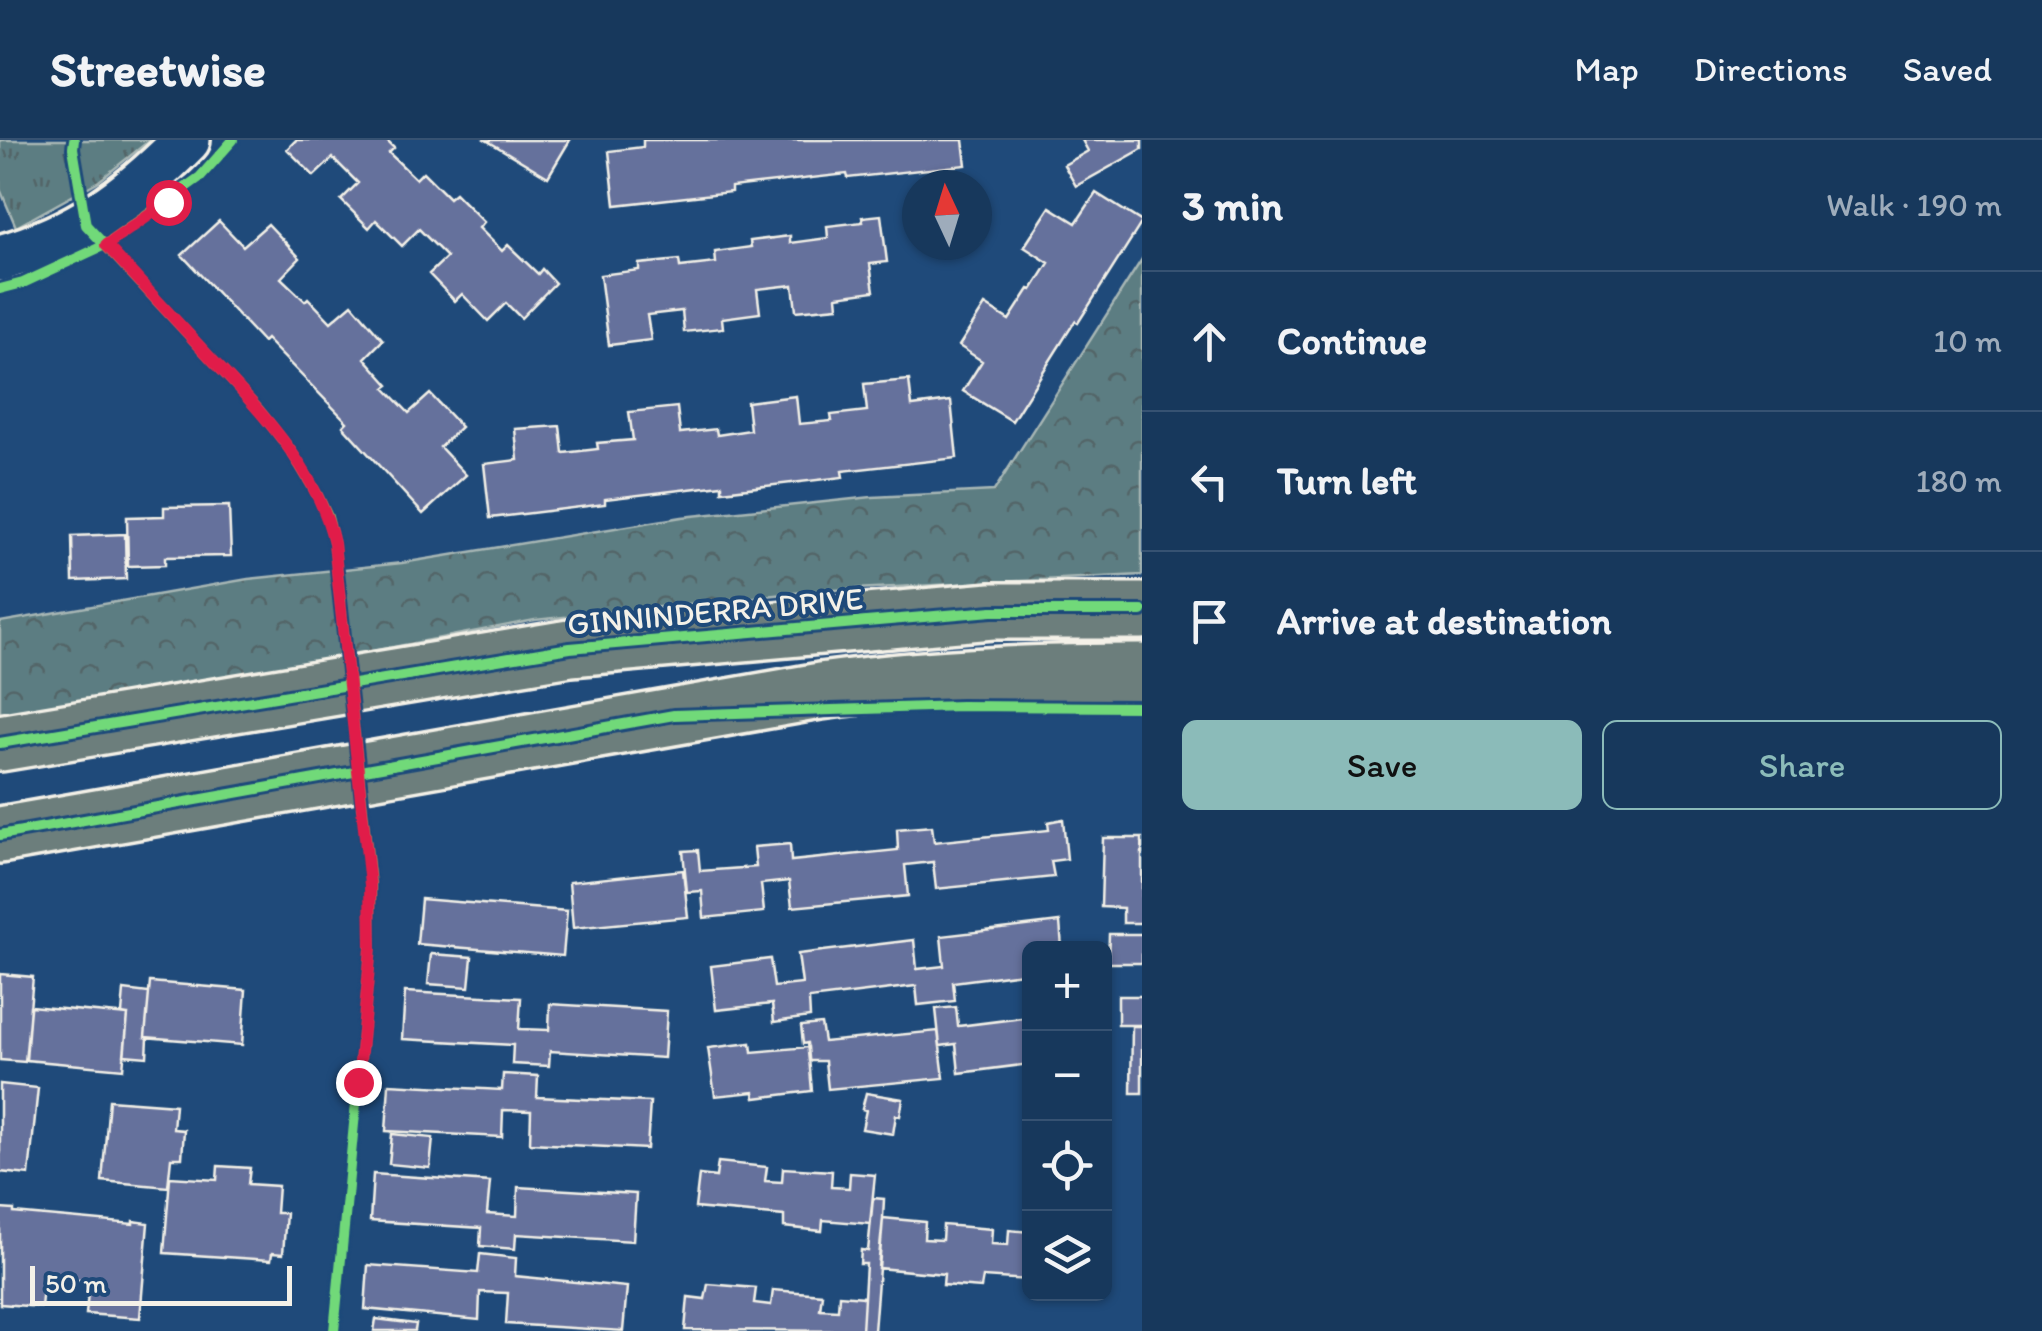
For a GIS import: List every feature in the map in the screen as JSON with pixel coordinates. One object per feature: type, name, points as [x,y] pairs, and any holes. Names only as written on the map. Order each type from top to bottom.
[{"type":"main road","name":"GINNINDERRA DRIVE","points":[[0,743],[570,648],[992,611],[1139,610]]},
{"type":"main road","points":[[0,835],[900,680],[1003,673],[1142,672]]},
{"type":"main road","points":[[674,716],[962,706],[1142,707]]},
{"type":"street","points":[[0,258],[86,225],[152,176],[187,140]]},
{"type":"green space","points":[[0,140],[150,140],[99,181],[16,227],[0,189]]},
{"type":"green space","points":[[1142,259],[1142,575],[813,591],[535,620],[0,718],[0,622],[248,579],[402,563],[682,517],[872,497],[994,491]]},
{"type":"building","points":[[296,140],[386,140],[394,148],[389,153],[416,179],[423,172],[449,198],[455,193],[484,222],[479,228],[502,251],[508,245],[538,274],[542,269],[555,283],[521,318],[506,303],[488,321],[462,294],[455,301],[429,274],[447,257],[419,229],[402,246],[376,220],[369,228],[341,200],[358,183],[333,158],[314,176],[287,149]]},
{"type":"building","points":[[486,140],[570,140],[548,177]]},
{"type":"building","points":[[643,140],[963,140],[966,165],[731,187],[731,192],[615,205],[609,151],[643,147]]},
{"type":"building","points":[[1082,140],[1142,140],[1142,149],[1076,186],[1064,165],[1088,151]]},
{"type":"building","points":[[1096,193],[1142,222],[1012,421],[963,391],[982,361],[959,346],[985,305],[1009,320],[1032,290],[1049,263],[1024,247],[1050,207],[1076,223]]},
{"type":"building","points":[[881,215],[887,262],[870,264],[874,291],[837,296],[838,307],[796,311],[793,285],[757,289],[760,313],[722,318],[723,328],[684,332],[682,311],[647,315],[651,340],[609,345],[600,275],[639,270],[639,264],[679,260],[680,267],[716,263],[715,252],[751,247],[750,241],[790,236],[790,243],[828,238],[827,226],[863,222],[862,217]]},
{"type":"building","points":[[219,221],[243,246],[268,224],[300,258],[281,278],[331,322],[352,304],[383,340],[365,358],[389,385],[385,388],[409,413],[430,394],[461,427],[440,447],[466,475],[423,514],[343,426],[347,422],[266,339],[263,342],[182,255]]},
{"type":"building","points":[[909,380],[912,406],[951,401],[957,458],[842,471],[843,477],[722,491],[722,485],[490,518],[484,464],[518,460],[515,429],[560,426],[563,453],[598,449],[597,443],[633,440],[629,412],[677,407],[680,433],[716,429],[717,435],[750,430],[747,402],[796,396],[799,424],[832,421],[831,415],[867,411],[864,384]]},
{"type":"building","points":[[229,506],[231,556],[165,557],[165,565],[128,566],[127,517],[164,516],[164,507]]},
{"type":"building","points":[[125,534],[126,579],[73,581],[72,536]]},
{"type":"building","points":[[1063,819],[1067,859],[1051,861],[1054,877],[936,889],[933,862],[905,865],[908,896],[792,907],[789,881],[761,884],[764,912],[704,918],[702,891],[687,892],[683,851],[698,850],[700,871],[756,867],[754,847],[790,844],[791,861],[898,850],[897,829],[932,826],[934,842],[1049,830],[1048,822]]},
{"type":"building","points":[[1103,838],[1142,838],[1142,923],[1123,923],[1123,908],[1101,907]]},
{"type":"building","points":[[683,870],[688,917],[573,928],[569,882]]},
{"type":"building","points":[[421,899],[567,911],[563,956],[417,944]]},
{"type":"building","points":[[1060,922],[1061,941],[1022,941],[1022,973],[953,982],[955,1001],[918,1005],[916,986],[809,999],[810,1017],[774,1022],[772,1004],[716,1010],[711,966],[770,959],[774,987],[802,984],[798,954],[914,940],[917,969],[944,966],[941,936]]},
{"type":"building","points":[[1109,934],[1142,934],[1142,963],[1112,963],[1112,941]]},
{"type":"building","points":[[431,954],[472,957],[469,987],[428,984]]},
{"type":"building","points":[[0,974],[33,977],[25,1062],[0,1060]]},
{"type":"building","points":[[150,982],[246,990],[242,1045],[145,1037]]},
{"type":"building","points":[[124,990],[149,993],[147,1057],[124,1055],[128,1015],[122,1014]]},
{"type":"building","points":[[405,992],[521,998],[519,1029],[549,1030],[550,1004],[667,1011],[664,1058],[550,1051],[549,1066],[512,1064],[513,1045],[402,1039]]},
{"type":"building","points":[[1118,996],[1142,996],[1142,1025],[1118,1025]]},
{"type":"building","points":[[30,1006],[128,1015],[123,1069],[26,1060]]},
{"type":"building","points":[[956,1007],[958,1026],[1022,1018],[1022,1065],[959,1073],[956,1044],[940,1046],[936,1009]]},
{"type":"building","points":[[821,1024],[824,1042],[938,1031],[944,1078],[828,1089],[825,1061],[809,1061],[801,1026]]},
{"type":"building","points":[[1132,1026],[1142,1026],[1142,1093],[1131,1093]]},
{"type":"building","points":[[751,1043],[752,1052],[808,1047],[812,1091],[755,1098],[754,1092],[715,1096],[708,1048]]},
{"type":"building","points":[[503,1074],[538,1076],[537,1097],[650,1102],[647,1149],[530,1143],[531,1111],[503,1110],[502,1137],[386,1131],[389,1084],[502,1090]]},
{"type":"building","points":[[0,1084],[38,1088],[29,1175],[0,1172]]},
{"type":"building","points":[[866,1093],[903,1099],[893,1134],[862,1129]]},
{"type":"building","points":[[109,1100],[175,1105],[173,1129],[184,1130],[182,1158],[171,1158],[168,1187],[102,1181]]},
{"type":"building","points":[[392,1134],[433,1138],[430,1168],[389,1164]]},
{"type":"building","points":[[718,1162],[767,1167],[765,1181],[782,1182],[783,1168],[832,1171],[831,1187],[849,1188],[850,1173],[875,1175],[870,1224],[823,1220],[822,1231],[784,1227],[784,1216],[695,1208],[699,1175],[716,1177]]},
{"type":"building","points":[[218,1166],[250,1168],[248,1184],[278,1186],[276,1213],[286,1213],[283,1254],[272,1253],[271,1260],[164,1253],[170,1177],[217,1180]]},
{"type":"building","points":[[373,1174],[490,1182],[487,1214],[517,1216],[518,1187],[636,1194],[633,1241],[516,1234],[515,1249],[480,1246],[481,1228],[370,1221]]},
{"type":"building","points":[[873,1198],[884,1199],[874,1331],[862,1331],[866,1264],[860,1264],[861,1250],[868,1251]]},
{"type":"building","points":[[0,1209],[148,1223],[140,1318],[86,1314],[89,1281],[44,1277],[41,1307],[0,1304]]},
{"type":"building","points":[[883,1218],[925,1222],[924,1239],[942,1240],[943,1225],[992,1229],[991,1244],[1008,1245],[1009,1230],[1022,1231],[1022,1279],[983,1277],[981,1288],[943,1285],[944,1274],[878,1268]]},
{"type":"building","points":[[480,1254],[516,1258],[515,1276],[627,1287],[623,1331],[506,1324],[508,1293],[480,1292],[479,1320],[365,1309],[368,1265],[478,1273]]},
{"type":"building","points":[[708,1284],[756,1288],[754,1303],[771,1305],[773,1290],[822,1294],[820,1309],[838,1310],[839,1295],[864,1297],[862,1331],[685,1330],[688,1297],[705,1299]]},
{"type":"building","points":[[376,1319],[416,1324],[415,1331],[374,1331]]},
{"type":"cycle path","points":[[74,140],[86,225],[260,411],[291,451],[318,496],[334,543],[371,885],[371,948],[334,1331]]},
{"type":"cycle path","points":[[0,289],[23,283],[105,245],[200,177],[233,140]]},
{"type":"cycle path","points":[[0,743],[570,648],[992,611],[1142,611]]},
{"type":"cycle path","points":[[0,835],[674,715],[961,706],[1142,707]]},
{"type":"route","points":[[168,202],[106,245],[260,411],[291,451],[328,517],[334,543],[370,885],[371,948],[358,1082]]}]
